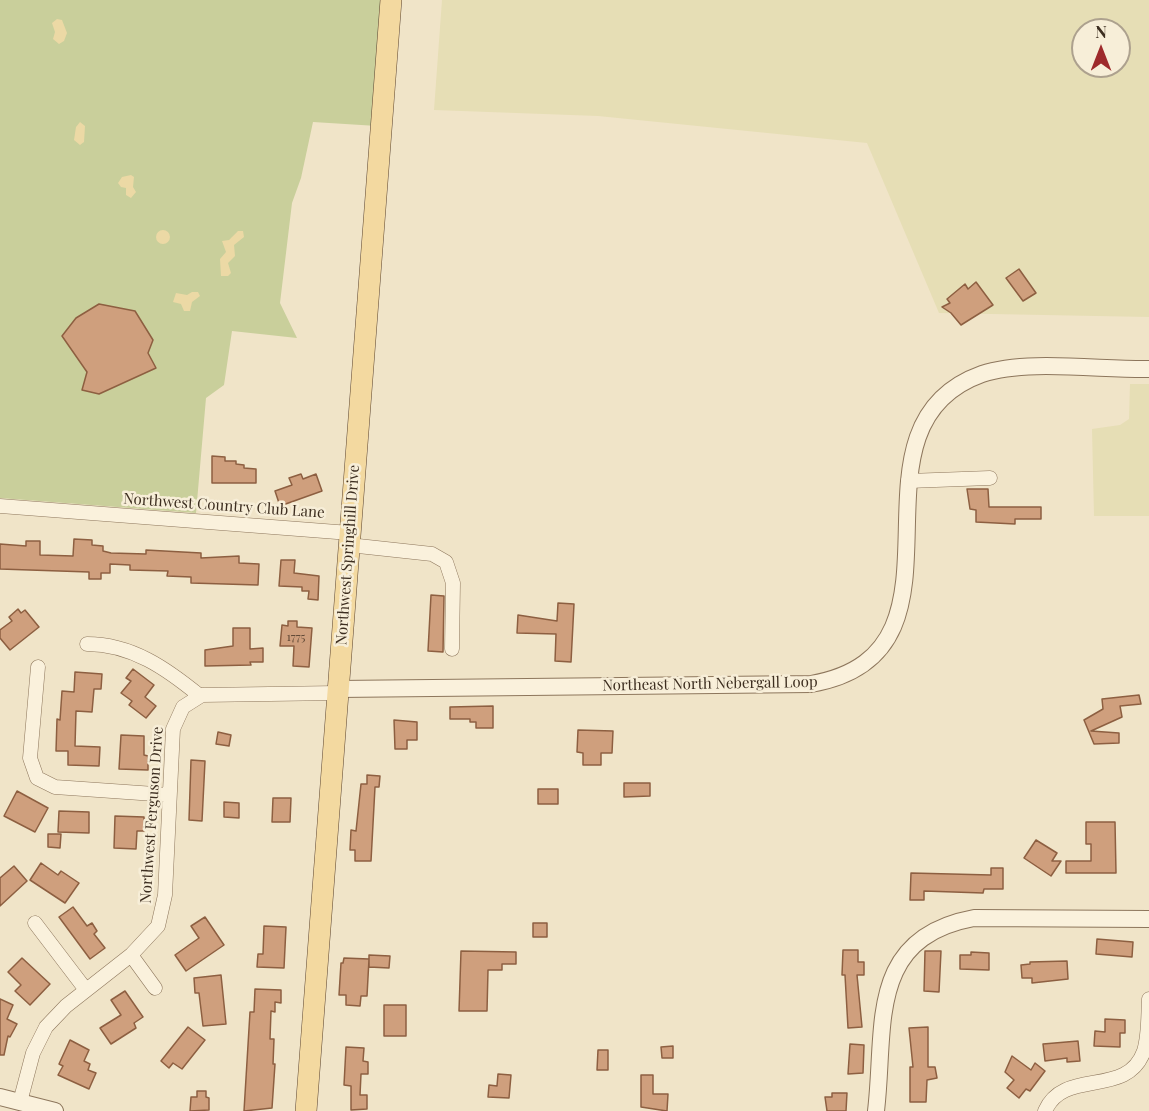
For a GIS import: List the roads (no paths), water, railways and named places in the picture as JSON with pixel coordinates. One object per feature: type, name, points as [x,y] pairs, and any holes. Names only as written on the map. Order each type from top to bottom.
[{"type":"main road","name":"Northwest Springhill Drive","points":[[306,1111],[391,0]]},
{"type":"street","name":"Northeast North Nebergall Loop","points":[[338,691],[811,684],[833,680],[868,661],[878,651],[895,625],[905,582],[908,481],[922,426],[933,410],[950,394],[974,378],[1006,369],[1149,369]]},
{"type":"street","points":[[908,481],[990,478]]},
{"type":"street","name":"Northwest Country Club Lane","points":[[0,506],[95,513],[349,539],[432,554],[446,562],[453,583],[452,649]]},
{"type":"street","points":[[87,644],[107,644],[135,653],[167,669],[200,696],[338,691]]},
{"type":"street","points":[[38,667],[30,758],[37,778],[55,787],[169,795]]},
{"type":"street","name":"Northwest Ferguson Drive","points":[[20,1102],[39,1038],[56,1016],[131,955],[158,926],[163,912],[172,736],[176,717],[183,707],[200,696]]},
{"type":"street","points":[[876,1111],[886,994],[900,960],[919,940],[948,924],[975,918],[1149,919]]},
{"type":"street","points":[[35,923],[86,990]]},
{"type":"street","points":[[131,955],[156,988]]},
{"type":"street","points":[[1045,1111],[1063,1090],[1074,1086],[1107,1083],[1128,1072],[1137,1064],[1147,1037],[1149,999]]},
{"type":"street","points":[[0,1097],[56,1111]]}]
